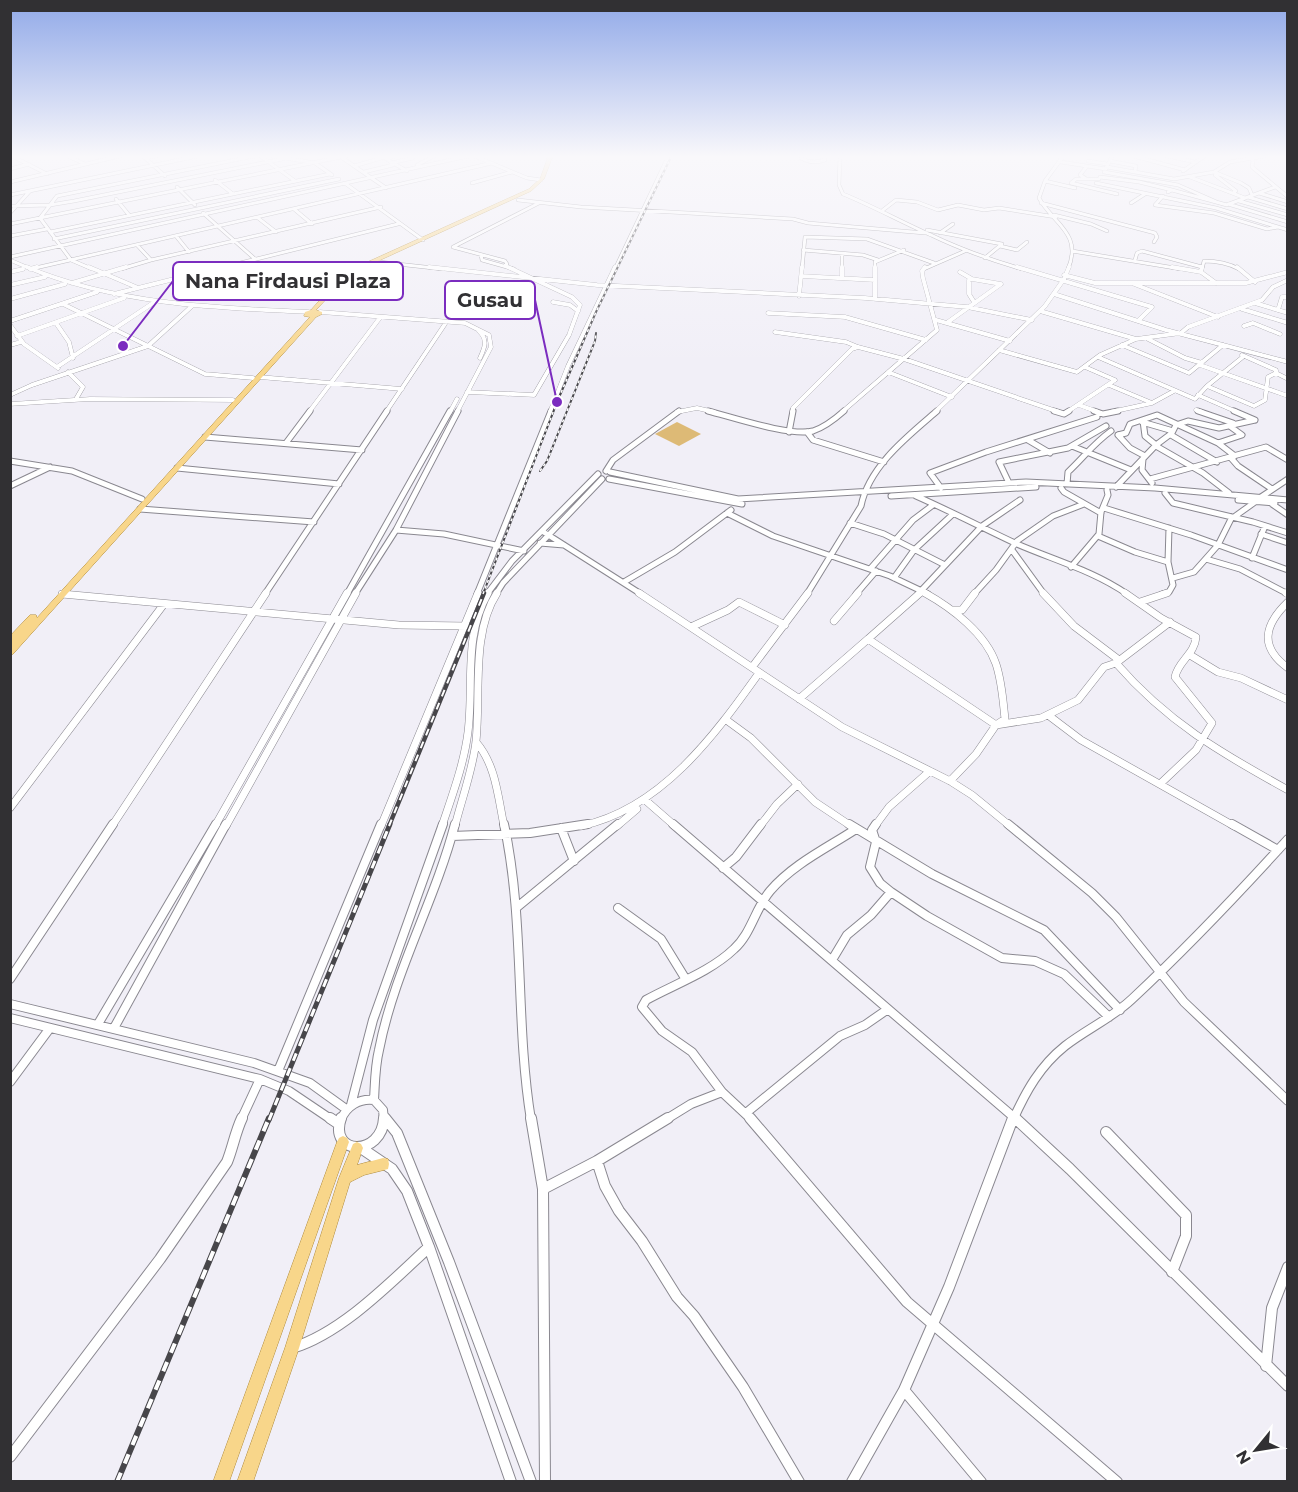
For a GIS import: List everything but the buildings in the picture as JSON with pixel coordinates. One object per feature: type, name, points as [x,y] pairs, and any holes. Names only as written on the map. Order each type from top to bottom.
[{"type":"main road","points":[[10,652],[206,437],[256,377],[352,271],[457,225]]},
{"type":"main road","points":[[313,314],[348,279],[379,262],[463,225]]},
{"type":"main road","points":[[10,642],[256,377]]},
{"type":"main road","points":[[220,1482],[343,1142]]},
{"type":"main road","points":[[245,1482],[292,1348],[345,1178],[359,1148]]},
{"type":"main road","points":[[345,1178],[362,1169],[383,1164]]},
{"type":"street","points":[[44,225],[71,260],[136,286]]},
{"type":"street","points":[[10,236],[86,225]]},
{"type":"street","points":[[54,239],[123,225]]},
{"type":"street","points":[[10,260],[59,246],[160,225]]},
{"type":"street","points":[[30,269],[225,225]]},
{"type":"street","points":[[267,225],[276,232]]},
{"type":"street","points":[[10,299],[151,260],[309,225]]},
{"type":"street","points":[[114,294],[136,286],[396,225]]},
{"type":"street","points":[[400,225],[423,240]]},
{"type":"street","points":[[466,392],[533,395],[568,335],[580,303],[572,297],[527,277],[518,270],[482,260],[481,255],[453,246],[496,225]]},
{"type":"street","points":[[278,1071],[498,545],[568,366],[635,225]]},
{"type":"street","points":[[826,225],[925,233]]},
{"type":"street","points":[[910,225],[985,258],[1152,307],[1139,320]]},
{"type":"street","points":[[940,233],[952,225]]},
{"type":"street","points":[[516,908],[646,800],[687,762],[725,719],[785,625],[818,580],[861,506],[862,495],[884,462],[1032,320],[1054,294],[1061,282],[1072,251],[1066,231],[1061,225]]},
{"type":"street","points":[[1085,225],[1107,231]]},
{"type":"street","points":[[1123,225],[1155,233],[1157,237],[1154,242]]},
{"type":"street","points":[[1250,225],[1265,229],[1278,227]]},
{"type":"street","points":[[1270,225],[1287,230]]},
{"type":"street","points":[[218,226],[255,259]]},
{"type":"street","points":[[918,229],[1000,243],[1002,244],[1000,246]]},
{"type":"street","points":[[799,296],[803,239],[810,235],[867,239],[904,250],[934,263]]},
{"type":"street","points":[[176,237],[189,252]]},
{"type":"street","points":[[1000,246],[1017,250],[1027,242]]},
{"type":"street","points":[[137,245],[151,260]]},
{"type":"street","points":[[985,258],[1000,246]]},
{"type":"street","points":[[803,250],[872,256],[878,260]]},
{"type":"street","points":[[876,299],[874,265],[878,260],[904,250]]},
{"type":"street","points":[[511,1482],[429,1247],[400,1179],[392,1169],[359,1148],[343,1142],[339,1134],[339,1124],[348,1107],[368,1034],[413,905],[439,840],[461,762],[468,729],[471,644],[495,593],[605,475],[613,460],[680,410],[688,408],[697,408],[789,432],[807,432],[830,423],[937,330],[922,272],[926,266],[965,250]]},
{"type":"street","points":[[1072,251],[1202,270]]},
{"type":"street","points":[[1135,260],[1137,253],[1142,251],[1202,270],[1216,283]]},
{"type":"street","points":[[842,254],[842,278]]},
{"type":"street","points":[[10,260],[23,269],[68,284],[153,303],[465,323],[489,335],[492,342],[331,619],[220,818],[98,1024]]},
{"type":"street","points":[[10,260],[68,284],[114,294],[173,303],[467,326],[479,331],[486,340],[485,354],[396,530],[339,620],[114,1028]]},
{"type":"street","points":[[1202,270],[1204,261],[1224,262],[1234,265],[1255,282]]},
{"type":"street","points":[[379,262],[605,286],[876,299],[967,307],[1032,320]]},
{"type":"street","points":[[494,273],[504,266]]},
{"type":"street","points":[[10,272],[23,269]]},
{"type":"street","points":[[948,322],[1001,284],[972,279],[960,272]]},
{"type":"street","points":[[1064,274],[1095,283],[1216,283],[1255,282],[1287,272]]},
{"type":"street","points":[[801,276],[875,280]]},
{"type":"street","points":[[10,285],[45,277]]},
{"type":"street","points":[[972,279],[969,280],[969,294],[974,302]]},
{"type":"street","points":[[1040,311],[1136,339],[1148,339],[1181,333],[1188,327],[1242,309],[1265,299],[1273,287],[1287,280]]},
{"type":"street","points":[[1130,283],[1218,316]]},
{"type":"street","points":[[76,399],[83,387],[70,373],[61,371],[21,342],[10,323],[97,292]]},
{"type":"street","points":[[1054,294],[1223,346],[1287,362]]},
{"type":"street","points":[[1278,310],[1282,297],[1287,297]]},
{"type":"street","points":[[17,336],[124,298]]},
{"type":"street","points":[[553,302],[570,305],[578,311]]},
{"type":"street","points":[[57,367],[153,303]]},
{"type":"street","points":[[1256,303],[1287,313]]},
{"type":"street","points":[[63,304],[205,374],[402,389]]},
{"type":"street","points":[[10,394],[148,346],[192,306]]},
{"type":"street","points":[[1242,309],[1287,323]]},
{"type":"street","points":[[768,313],[845,317],[926,340]]},
{"type":"street","points":[[286,443],[379,319]]},
{"type":"street","points":[[936,320],[1010,341]]},
{"type":"street","points":[[56,323],[69,342],[73,357]]},
{"type":"street","points":[[1244,326],[1253,323],[1279,336],[1287,330]]},
{"type":"street","points":[[10,980],[445,324]]},
{"type":"street","points":[[775,332],[846,342],[904,359],[1060,413],[1069,412],[1115,380],[1085,367]]},
{"type":"street","points":[[999,350],[1074,372],[1098,357],[1136,339]]},
{"type":"street","points":[[1148,339],[1222,374],[1287,396]]},
{"type":"street","points":[[10,345],[21,342]]},
{"type":"street","points":[[1122,345],[1189,373],[1223,346]]},
{"type":"street","points":[[1223,346],[1276,370],[1276,373],[1287,379]]},
{"type":"street","points":[[789,432],[793,408],[852,349],[858,347]]},
{"type":"street","points":[[1098,357],[1195,399],[1207,386],[1244,356]]},
{"type":"street","points":[[888,372],[952,397]]},
{"type":"street","points":[[1207,386],[1251,406],[1265,400],[1268,377],[1276,373]]},
{"type":"street","points":[[1109,385],[1152,404]]},
{"type":"street","points":[[941,488],[930,473],[1099,415],[1152,404],[1174,391]]},
{"type":"street","points":[[1116,487],[1131,470],[1172,433],[1176,425],[1188,421],[1219,428],[1255,420],[1198,395]]},
{"type":"street","points":[[10,404],[76,399],[233,400]]},
{"type":"street","points":[[1079,405],[1099,415],[1111,431],[1119,435],[1130,448],[1144,458]]},
{"type":"street","points":[[1196,410],[1233,423],[1231,427]]},
{"type":"street","points":[[1119,435],[1126,433],[1130,424],[1142,422],[1157,415],[1218,443],[1233,457],[1238,466],[1272,489]]},
{"type":"street","points":[[1142,422],[1172,433],[1217,462]]},
{"type":"street","points":[[1142,422],[1145,436],[1156,446],[1194,468],[1230,495]]},
{"type":"street","points":[[1009,483],[999,462],[1050,453],[1072,446],[1106,426]]},
{"type":"street","points":[[1218,443],[1242,435],[1231,427]]},
{"type":"street","points":[[1067,484],[1068,472],[1089,452],[1094,443],[1111,431]]},
{"type":"street","points":[[807,432],[813,440],[884,462]]},
{"type":"street","points":[[206,437],[362,450]]},
{"type":"street","points":[[1028,440],[1050,453]]},
{"type":"street","points":[[1072,446],[1131,470]]},
{"type":"street","points":[[1150,479],[1266,447],[1287,460]]},
{"type":"street","points":[[1144,458],[1142,470],[1155,488]]},
{"type":"street","points":[[10,461],[72,471],[142,499]]},
{"type":"street","points":[[10,486],[50,467]]},
{"type":"street","points":[[177,468],[339,484]]},
{"type":"street","points":[[605,475],[738,500],[914,495],[1019,487],[1165,493],[1287,503]]},
{"type":"street","points":[[605,475],[738,504],[1009,483],[1155,488],[1261,497],[1287,503]]},
{"type":"street","points":[[374,1100],[378,1052],[384,1028],[452,837],[476,742],[480,608],[494,584],[522,550],[605,475]]},
{"type":"street","points":[[1261,497],[1287,480]]},
{"type":"street","points":[[1061,488],[1084,504],[1169,528],[1287,570]]},
{"type":"street","points":[[1071,567],[1098,536],[1107,490]]},
{"type":"street","points":[[1165,493],[1173,503],[1287,533]]},
{"type":"street","points":[[914,495],[982,525],[1016,543],[1109,582],[1196,637],[1197,640],[1190,656],[1175,671],[1175,677],[1212,723],[1196,750],[1160,784]]},
{"type":"street","points":[[799,699],[921,590],[982,525],[1001,509],[1020,500]]},
{"type":"street","points":[[1173,578],[1194,572],[1218,545],[1233,517],[1255,502]]},
{"type":"street","points":[[1269,503],[1287,515]]},
{"type":"street","points":[[624,582],[675,552],[738,504]]},
{"type":"street","points":[[951,610],[962,610],[965,607],[1023,536],[1053,516],[1084,504]]},
{"type":"street","points":[[834,621],[913,520],[933,505]]},
{"type":"street","points":[[140,509],[314,522]]},
{"type":"street","points":[[727,513],[779,538],[874,569],[921,590],[941,601],[970,627],[993,658],[1001,685],[1005,719],[996,725],[976,754],[950,781]]},
{"type":"street","points":[[894,578],[914,550],[953,514]]},
{"type":"street","points":[[850,523],[896,540],[945,565]]},
{"type":"street","points":[[1252,558],[1265,526]]},
{"type":"street","points":[[1140,602],[1169,592],[1173,585],[1168,562],[1169,528]]},
{"type":"street","points":[[396,530],[444,534],[533,553]]},
{"type":"street","points":[[542,531],[624,582],[842,727],[950,781],[972,795],[1092,893],[1116,917],[1184,1002],[1287,1101]]},
{"type":"street","points":[[1261,534],[1287,543]]},
{"type":"street","points":[[1098,536],[1135,552],[1168,562]]},
{"type":"street","points":[[532,541],[567,546]]},
{"type":"street","points":[[1012,550],[1052,604],[1073,625],[1098,640],[1138,689],[1203,739],[1287,789]]},
{"type":"street","points":[[1206,559],[1240,569],[1287,594]]},
{"type":"street","points":[[62,594],[399,625],[478,626]]},
{"type":"street","points":[[691,627],[728,610],[739,602],[785,625]]},
{"type":"street","points":[[1287,602],[1277,610],[1268,624],[1266,638],[1273,653],[1287,668]]},
{"type":"street","points":[[10,808],[164,604]]},
{"type":"street","points":[[868,639],[968,704],[996,725],[1031,721],[1078,700],[1104,667],[1117,662],[1170,622]]},
{"type":"street","points":[[1190,656],[1218,672],[1258,685],[1287,699]]},
{"type":"street","points":[[852,1482],[904,1390],[933,1324],[1026,1090],[1045,1064],[1065,1046],[1120,1010],[1160,973],[1230,904],[1284,845],[1160,784],[1082,740],[1048,715]]},
{"type":"street","points":[[725,719],[751,738],[815,802],[876,842],[932,874],[1044,930],[1120,1010]]},
{"type":"street","points":[[476,742],[487,754],[491,766],[506,834],[516,908],[521,1038],[526,1089],[543,1189],[545,1482]]},
{"type":"street","points":[[930,771],[889,807],[872,830],[876,842],[870,867],[880,883],[927,916],[1002,958],[1035,961],[1071,978],[1108,1017]]},
{"type":"street","points":[[723,868],[736,857],[777,804],[798,784]]},
{"type":"street","points":[[452,837],[561,828],[607,819],[646,800]]},
{"type":"street","points":[[646,800],[1014,1117],[1070,1169],[1287,1386]]},
{"type":"street","points":[[561,828],[574,861]]},
{"type":"street","points":[[856,829],[795,870],[762,901],[744,936],[731,952],[646,1000],[642,1007],[662,1031],[692,1052],[722,1092],[746,1113],[907,1302],[1117,1482]]},
{"type":"street","points":[[832,960],[847,935],[871,915],[891,892]]},
{"type":"street","points":[[618,908],[661,939],[686,978]]},
{"type":"street","points":[[10,1004],[114,1028],[278,1071],[310,1083],[348,1107]]},
{"type":"street","points":[[746,1113],[840,1036],[865,1025],[888,1009]]},
{"type":"street","points":[[10,1018],[261,1079],[289,1091],[339,1124]]},
{"type":"street","points":[[10,1082],[50,1028]]},
{"type":"street","points":[[10,1457],[160,1259],[227,1162],[233,1147],[234,1134],[261,1079]]},
{"type":"street","points":[[543,1189],[597,1161],[692,1104],[722,1092]]},
{"type":"street","points":[[348,1107],[366,1099],[374,1100],[380,1104],[385,1118],[397,1133],[449,1262],[531,1482]]},
{"type":"street","points":[[359,1148],[370,1144],[378,1137],[385,1118]]},
{"type":"street","points":[[1106,1132],[1186,1215],[1189,1221],[1172,1272]]},
{"type":"street","points":[[597,1161],[605,1186],[619,1211],[742,1387],[799,1482]]},
{"type":"street","points":[[292,1348],[302,1347],[330,1331],[429,1247]]},
{"type":"street","points":[[1266,1366],[1272,1308],[1287,1267]]},
{"type":"street","points":[[904,1390],[981,1482]]},
{"type":"shaded area","points":[[677,422],[701,434],[679,446],[655,434]]},
{"type":"railway","points":[[483,594],[557,402],[596,312],[638,225]]},
{"type":"railway","points":[[540,471],[547,461],[595,341],[596,333]]},
{"type":"railway","points":[[389,826],[484,593]]},
{"type":"railway","points":[[269,1120],[390,824]]},
{"type":"railway","points":[[117,1482],[269,1118]]},
{"type":"place","name":"Nana Firdausi Plaza","points":[[123,346]]},
{"type":"place","name":"Gusau","points":[[557,402]]}]
